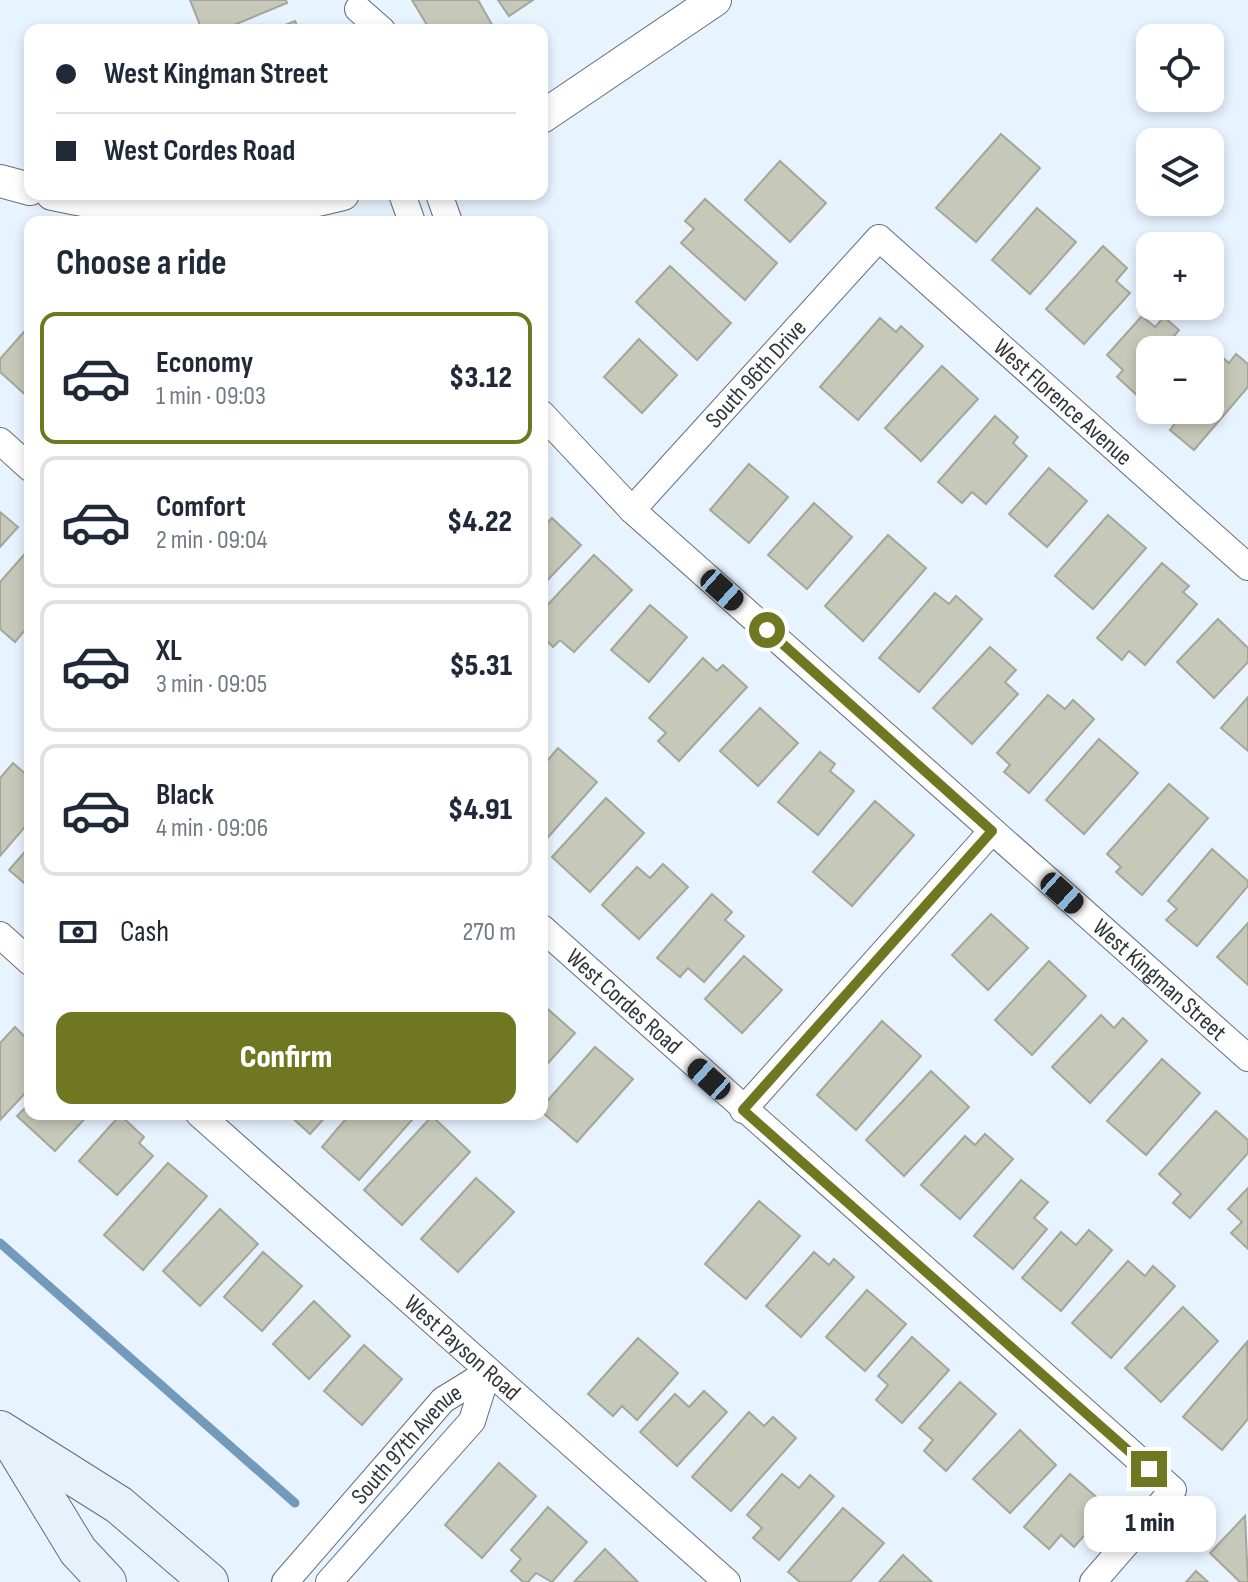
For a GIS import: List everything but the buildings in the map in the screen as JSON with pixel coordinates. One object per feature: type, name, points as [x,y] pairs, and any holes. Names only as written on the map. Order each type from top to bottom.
[{"type":"main road","points":[[5,1435],[78,1551],[107,1582]]},
{"type":"main road","points":[[5,1435],[119,1505],[209,1582]]},
{"type":"street","points":[[548,113],[715,0]]},
{"type":"street","points":[[356,13],[373,24]]},
{"type":"street","points":[[78,200],[96,204],[218,211],[320,200]]},
{"type":"street","name":"South 96th Drive","points":[[632,510],[879,238]]},
{"type":"street","name":"West Florence Avenue","points":[[879,238],[1248,567]]},
{"type":"street","name":"West Kingman Street","points":[[548,420],[632,510],[1248,1058]]},
{"type":"street","points":[[0,441],[24,463]]},
{"type":"street","points":[[743,1110],[992,831]]},
{"type":"street","name":"West Cordes Road","points":[[548,933],[1173,1490],[1093,1582]]},
{"type":"street","points":[[0,935],[24,957]]},
{"type":"street","name":"West Payson Road","points":[[206,1120],[487,1373],[727,1582]]},
{"type":"street","name":"South 97th Avenue","points":[[285,1582],[443,1400],[487,1373]]},
{"type":"street","name":"South 97th Avenue","points":[[329,1582],[472,1421],[487,1373]]},
{"type":"waterway","points":[[0,1243],[295,1503]]},
{"type":"route","points":[[767,630],[992,831],[743,1110],[1149,1469]]}]
